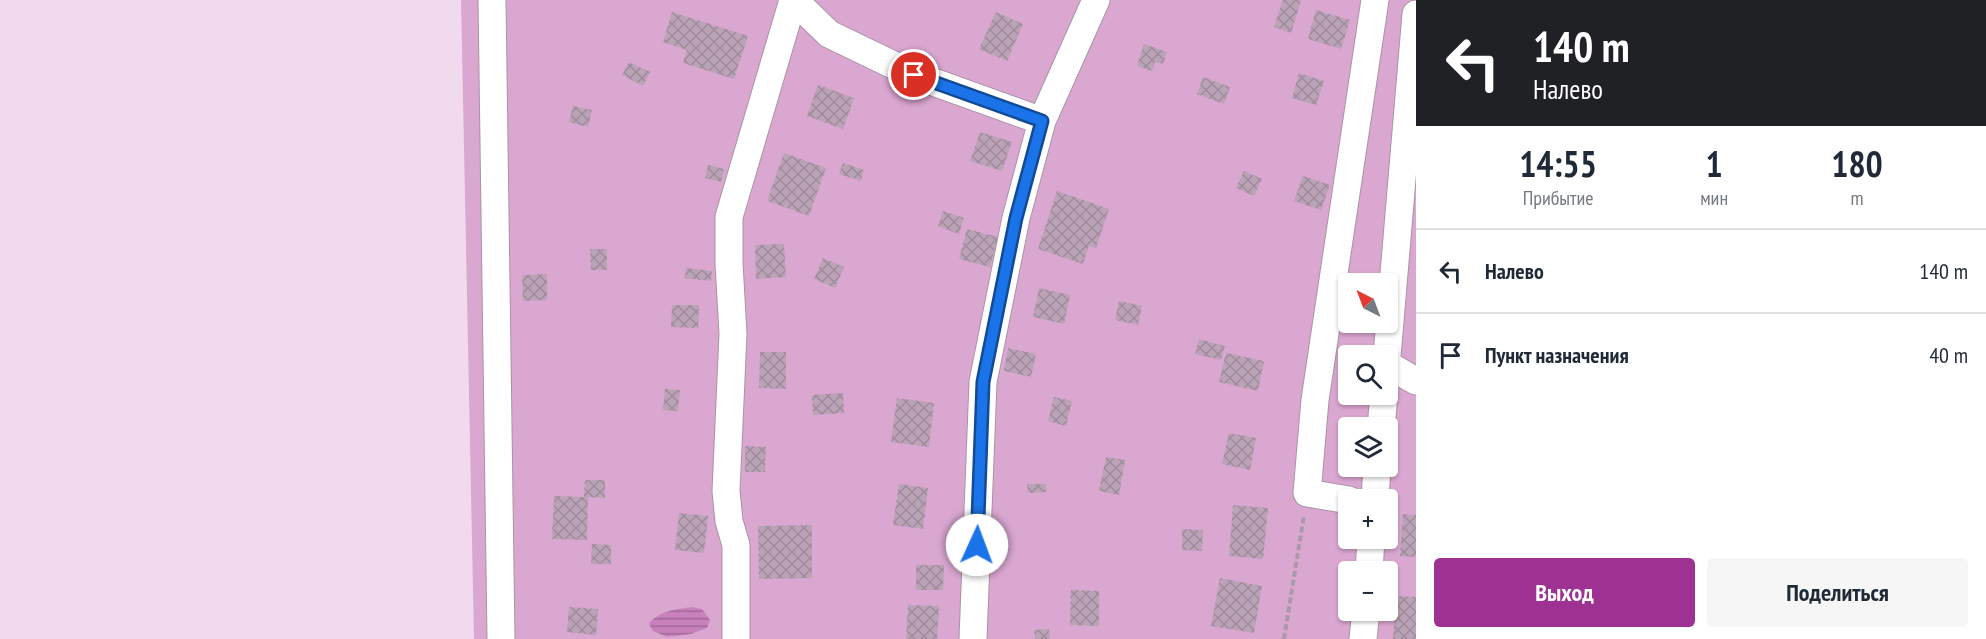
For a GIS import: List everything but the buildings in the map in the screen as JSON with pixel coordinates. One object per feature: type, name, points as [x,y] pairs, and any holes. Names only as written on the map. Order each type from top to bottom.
[{"type":"street","points":[[492,0],[501,639]]},
{"type":"street","points":[[736,639],[736,545],[729,521],[726,491],[733,334],[729,217],[793,0],[830,34],[850,44],[914,75],[1042,121]]},
{"type":"street","points":[[974,639],[983,382],[1016,218],[1042,121],[1096,0]]},
{"type":"street","points":[[1338,498],[1307,493],[1315,400],[1375,0]]},
{"type":"street","points":[[1388,345],[1416,14]]},
{"type":"street","points":[[1398,371],[1416,381]]},
{"type":"street","points":[[1364,639],[1365,621]]},
{"type":"path","points":[[1284,639],[1307,493]]},
{"type":"shaded area","points":[[461,0],[1416,0],[1416,639],[474,639]]},
{"type":"shaded area","points":[[692,607],[702,609],[710,620],[707,628],[691,634],[667,637],[653,631],[649,624],[663,613]]},
{"type":"route","points":[[914,75],[1042,121],[1016,218],[983,382],[977,545]]}]
